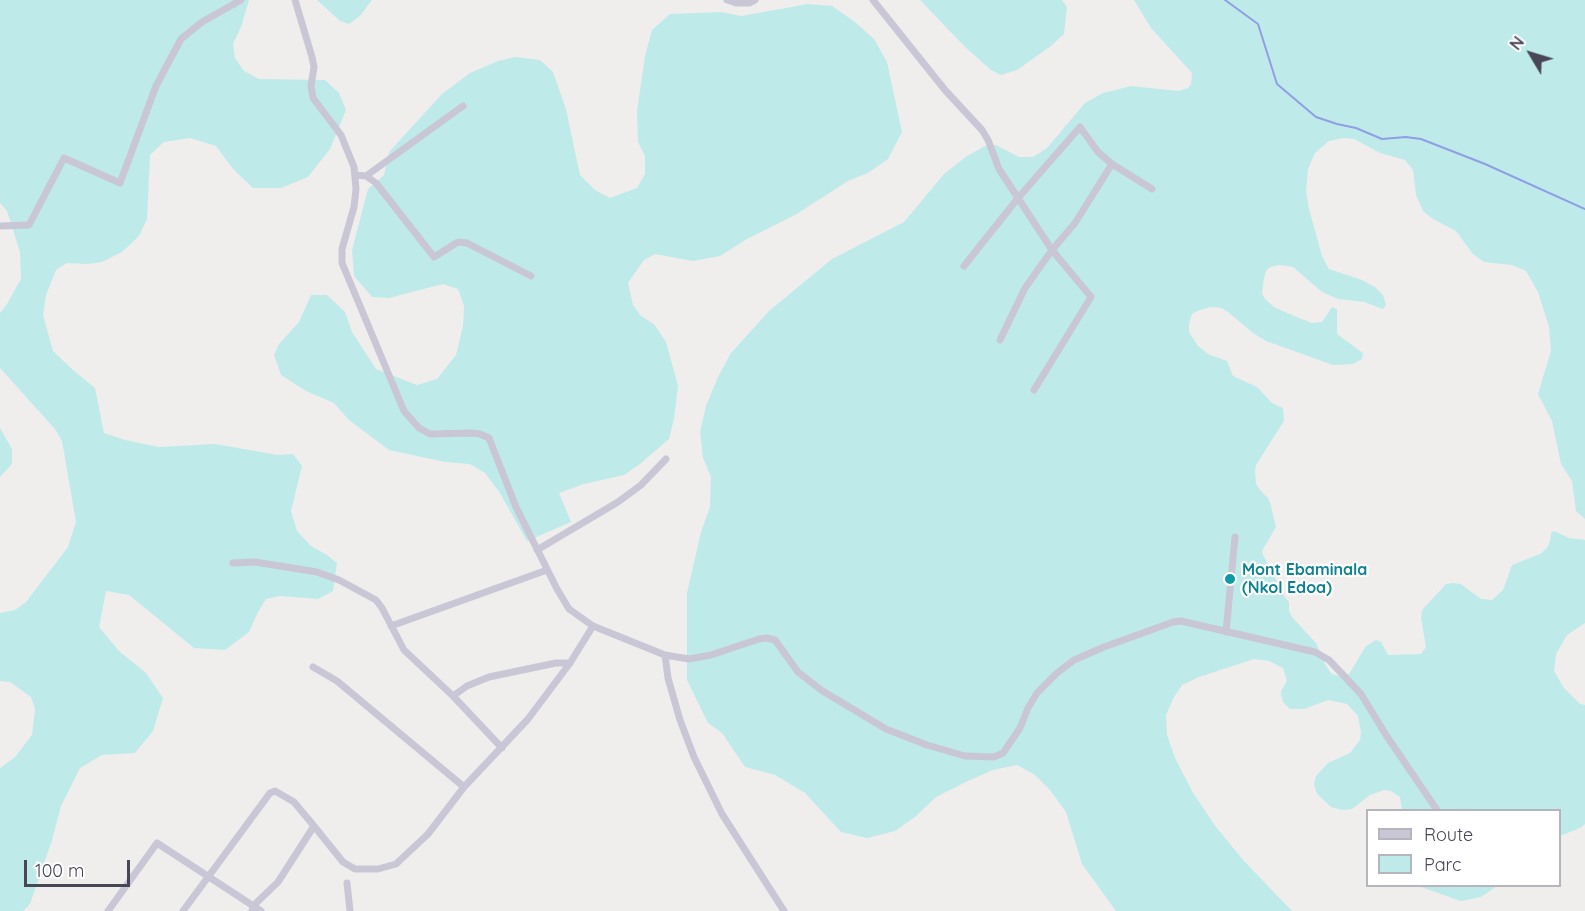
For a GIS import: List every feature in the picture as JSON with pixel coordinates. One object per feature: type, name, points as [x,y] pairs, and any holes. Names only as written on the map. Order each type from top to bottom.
[{"type":"street","points":[[0,226],[28,225],[64,158],[120,183],[156,86],[181,39],[202,22],[242,0]]},
{"type":"street","points":[[295,0],[314,67],[311,87],[313,98],[341,135],[355,175],[354,207],[340,258],[404,411],[413,423],[430,434],[472,433],[489,438],[516,507],[569,609],[593,626],[665,655],[689,659],[767,638],[775,640],[798,672],[821,690],[886,729],[927,745],[965,756],[994,757],[1003,753],[1037,693],[1074,660],[1173,622],[1181,621],[1315,652],[1329,660],[1361,694],[1436,809]]},
{"type":"street","points":[[727,0],[736,3],[749,3],[755,0]]},
{"type":"street","points":[[873,0],[945,90],[982,130],[999,169],[1052,250],[1091,297],[1034,390]]},
{"type":"street","points":[[366,176],[463,106]]},
{"type":"street","points":[[964,266],[1018,198],[1080,127],[1098,152],[1112,164],[1152,189]]},
{"type":"street","points":[[1000,340],[1025,288],[1075,223],[1112,164]]},
{"type":"street","points":[[355,175],[366,176],[376,183],[434,257],[458,242],[467,243],[531,276]]},
{"type":"street","points":[[537,550],[618,502],[641,484],[666,459]]},
{"type":"street","points":[[1226,632],[1235,537]]},
{"type":"street","points":[[233,563],[255,562],[298,568],[339,580],[376,600],[404,650],[502,747]]},
{"type":"street","points":[[391,626],[547,570]]},
{"type":"street","points":[[183,911],[270,793],[275,791],[294,802],[343,862],[355,869],[378,869],[396,864],[428,834],[464,788],[528,719],[570,663],[593,626]]},
{"type":"street","points":[[665,655],[668,678],[694,757],[722,814],[784,911]]},
{"type":"street","points":[[453,696],[467,686],[489,677],[556,663],[570,663]]},
{"type":"street","points":[[313,667],[337,681],[464,788]]},
{"type":"street","points":[[253,909],[278,882],[314,826]]},
{"type":"street","points":[[108,911],[157,843],[253,909],[261,911]]},
{"type":"street","points":[[347,883],[350,911]]},
{"type":"green space","points":[[0,0],[249,0],[233,44],[235,58],[244,71],[259,79],[325,80],[339,93],[346,110],[330,149],[308,177],[281,188],[253,188],[233,169],[216,146],[190,138],[164,142],[150,155],[147,219],[139,236],[122,252],[102,262],[67,263],[56,270],[46,295],[43,315],[53,351],[95,388],[104,433],[159,447],[215,444],[278,455],[293,454],[302,466],[291,511],[297,531],[311,546],[337,563],[333,591],[318,599],[280,596],[266,599],[249,632],[225,650],[194,648],[129,595],[106,591],[99,627],[119,651],[146,673],[163,698],[153,731],[135,753],[102,755],[80,768],[61,806],[30,904],[23,911],[0,911],[0,768],[15,757],[32,735],[35,709],[31,697],[10,682],[0,681],[0,613],[15,610],[26,602],[68,547],[76,522],[62,441],[55,429],[0,368],[0,313],[21,279],[20,252],[7,211],[0,203]]},
{"type":"green space","points":[[317,0],[372,0],[360,16],[349,24],[340,21]]},
{"type":"green space","points":[[920,0],[1062,0],[1067,7],[1064,34],[1017,70],[1001,75],[991,70],[964,46]]},
{"type":"green space","points":[[1134,0],[1585,0],[1585,519],[1576,511],[1572,481],[1561,464],[1552,421],[1538,394],[1551,351],[1549,327],[1538,292],[1526,271],[1512,265],[1484,262],[1473,254],[1456,231],[1423,211],[1416,195],[1413,170],[1405,160],[1380,153],[1354,139],[1343,138],[1329,141],[1315,153],[1308,169],[1306,191],[1322,256],[1329,269],[1375,287],[1383,295],[1386,305],[1383,309],[1364,302],[1338,299],[1322,292],[1293,267],[1279,265],[1270,267],[1264,278],[1262,293],[1265,299],[1274,307],[1294,316],[1312,323],[1322,322],[1332,307],[1337,309],[1337,334],[1363,353],[1362,359],[1353,364],[1333,365],[1266,341],[1221,308],[1211,307],[1197,311],[1192,314],[1189,323],[1189,332],[1198,346],[1208,354],[1227,361],[1233,376],[1257,387],[1272,403],[1283,408],[1284,421],[1256,465],[1255,471],[1256,484],[1268,498],[1276,527],[1262,551],[1289,602],[1292,617],[1316,643],[1332,674],[1343,677],[1349,674],[1366,646],[1376,640],[1381,642],[1388,655],[1421,654],[1426,647],[1421,618],[1422,610],[1446,584],[1461,584],[1481,599],[1492,600],[1503,590],[1512,565],[1540,554],[1547,548],[1551,533],[1554,531],[1569,538],[1585,540],[1585,623],[1567,635],[1556,654],[1554,671],[1564,688],[1580,704],[1585,705],[1585,824],[1580,828],[1561,836],[1561,809],[1402,809],[1400,797],[1391,791],[1384,790],[1370,795],[1352,809],[1342,810],[1331,807],[1317,794],[1314,784],[1316,776],[1328,763],[1350,753],[1360,740],[1358,716],[1347,704],[1328,700],[1304,709],[1290,709],[1283,702],[1281,695],[1287,681],[1283,668],[1269,661],[1254,659],[1182,685],[1166,715],[1167,735],[1175,758],[1193,793],[1216,827],[1244,861],[1292,911],[1116,911],[1082,864],[1066,812],[1050,790],[1035,775],[1017,765],[993,770],[968,781],[936,797],[915,817],[895,831],[867,838],[841,832],[805,793],[775,775],[745,767],[722,733],[708,723],[687,680],[687,593],[701,532],[710,507],[711,477],[703,458],[700,432],[706,406],[731,353],[769,311],[832,259],[904,222],[944,174],[967,156],[985,146],[996,145],[1019,157],[1033,157],[1047,148],[1085,103],[1103,93],[1131,86],[1179,91],[1188,88],[1191,84],[1192,73],[1151,28]]},
{"type":"green space","points":[[808,4],[832,6],[874,39],[887,62],[902,132],[888,159],[868,173],[848,181],[795,215],[747,239],[720,256],[693,261],[655,254],[644,260],[628,283],[633,305],[641,316],[654,324],[666,342],[678,386],[669,439],[624,475],[584,484],[559,493],[571,522],[527,541],[500,493],[485,473],[470,464],[445,462],[389,450],[349,420],[334,403],[306,391],[281,375],[274,355],[279,344],[299,322],[311,295],[327,295],[345,312],[352,332],[376,369],[417,385],[437,379],[456,355],[463,326],[464,306],[458,289],[443,284],[389,298],[372,297],[354,276],[352,250],[368,189],[384,175],[389,152],[442,94],[470,73],[498,61],[515,57],[540,60],[553,72],[566,109],[580,175],[595,190],[610,198],[637,188],[645,174],[645,156],[638,142],[637,111],[645,56],[652,30],[670,14],[721,12],[741,16]]},
{"type":"green space","points":[[0,428],[12,449],[12,464],[0,477]]},
{"type":"green space","points":[[1421,887],[1496,887],[1481,897],[1461,901]]},
{"type":"waterway","points":[[1225,0],[1258,24],[1277,84],[1316,117],[1356,128],[1382,139],[1406,137],[1421,139],[1485,164],[1585,209]]},
{"type":"place","name":"Mont Ebaminala (Nkol Edoa)","points":[[1230,579]]}]
